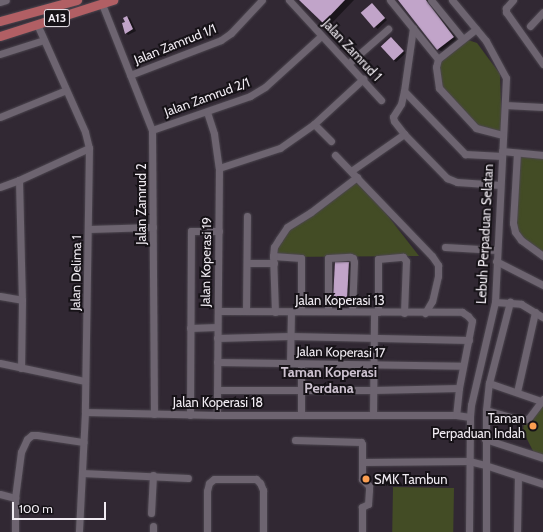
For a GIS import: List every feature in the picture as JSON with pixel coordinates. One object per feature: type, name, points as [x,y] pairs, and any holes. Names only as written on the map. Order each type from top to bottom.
[{"type":"main road","name":"A13","points":[[0,21],[60,2],[77,0]]},
{"type":"main road","name":"A13","points":[[0,36],[113,0]]},
{"type":"street","points":[[0,2],[6,0]]},
{"type":"street","name":"Jalan Zamrud 1/1","points":[[130,75],[221,40],[231,33],[262,0]]},
{"type":"street","name":"Jalan Zamrud 1","points":[[289,0],[382,100]]},
{"type":"street","points":[[390,0],[438,59]]},
{"type":"street","points":[[431,0],[462,38]]},
{"type":"street","name":"Lebuh Perpaduan Selatan","points":[[452,0],[486,41],[506,78],[495,302],[471,405],[470,417],[469,532]]},
{"type":"street","points":[[513,0],[506,8],[506,12],[543,64]]},
{"type":"street","name":"Jalan Zamrud 2","points":[[102,4],[152,130],[154,414]]},
{"type":"street","points":[[530,26],[543,13]]},
{"type":"street","name":"Jalan Delima 1","points":[[37,24],[85,132],[89,148],[89,229],[85,412],[79,532]]},
{"type":"street","points":[[413,28],[404,91],[401,104],[393,117],[404,134],[447,178],[457,182],[500,185]]},
{"type":"street","points":[[349,63],[388,29]]},
{"type":"street","points":[[476,29],[462,38],[438,59],[436,67],[439,88],[476,128],[502,135]]},
{"type":"street","name":"Jalan Zamrud 2/1","points":[[152,130],[250,96],[265,87],[321,36]]},
{"type":"street","points":[[0,54],[44,40]]},
{"type":"street","points":[[219,168],[248,160],[280,148],[314,124],[364,79]]},
{"type":"street","points":[[0,117],[66,90]]},
{"type":"street","points":[[404,91],[465,154],[517,153],[543,155]]},
{"type":"street","points":[[505,105],[543,107]]},
{"type":"street","name":"Jalan Koperasi 19","points":[[207,112],[214,134],[219,168],[217,415]]},
{"type":"street","points":[[314,124],[331,141]]},
{"type":"street","points":[[351,170],[404,134]]},
{"type":"street","points":[[0,187],[19,180],[89,148]]},
{"type":"street","points":[[517,153],[513,224],[515,232],[521,240],[543,256]]},
{"type":"street","points":[[335,155],[432,256],[438,265],[438,276],[432,301],[426,313]]},
{"type":"street","points":[[275,312],[274,247],[287,227],[311,212],[357,177]]},
{"type":"street","points":[[19,180],[22,300],[21,368]]},
{"type":"street","points":[[246,311],[247,216]]},
{"type":"street","points":[[89,229],[153,227]]},
{"type":"street","points":[[190,414],[191,231],[219,231]]},
{"type":"street","points":[[445,247],[497,250]]},
{"type":"street","points":[[373,415],[374,339],[378,259],[403,257],[406,261],[404,313]]},
{"type":"street","points":[[246,263],[302,258],[301,311]]},
{"type":"street","points":[[328,311],[328,258],[353,258],[352,312]]},
{"type":"street","points":[[496,261],[543,285]]},
{"type":"street","points":[[0,296],[22,300]]},
{"type":"street","points":[[495,302],[521,304],[543,317]]},
{"type":"street","points":[[486,532],[486,410],[489,383],[510,302]]},
{"type":"street","name":"Jalan Koperasi 13","points":[[218,311],[404,313],[462,312],[472,321],[469,340]]},
{"type":"street","points":[[290,363],[291,312]]},
{"type":"street","points":[[516,392],[535,312]]},
{"type":"street","points":[[190,328],[217,327]]},
{"type":"street","points":[[217,338],[290,336],[469,340],[459,388],[456,415]]},
{"type":"street","name":"Jalan Koperasi 17","points":[[217,362],[463,366]]},
{"type":"street","points":[[0,363],[85,381]]},
{"type":"street","points":[[301,364],[301,414]]},
{"type":"street","points":[[486,410],[520,420],[528,418],[542,400],[489,383]]},
{"type":"street","points":[[217,390],[373,390],[459,388]]},
{"type":"street","name":"Jalan Koperasi 18","points":[[85,412],[217,415],[456,415],[470,417]]},
{"type":"street","points":[[15,532],[15,498],[21,452],[29,437],[37,435],[83,442]]},
{"type":"street","points":[[485,439],[543,458]]},
{"type":"street","points":[[295,440],[361,442],[363,462],[362,479],[369,486],[368,504],[362,507],[362,532]]},
{"type":"street","points":[[363,462],[469,461],[543,484]]},
{"type":"street","points":[[82,473],[153,475],[188,478]]},
{"type":"street","points":[[151,513],[153,475]]},
{"type":"street","points":[[517,532],[518,477]]},
{"type":"street","points":[[207,532],[206,491],[209,483],[214,479],[256,479],[260,483],[263,490],[263,532]]},
{"type":"street","points":[[0,494],[15,498]]},
{"type":"green space","points":[[462,38],[477,43],[500,74],[502,135],[476,128],[439,88],[438,59]]},
{"type":"green space","points":[[517,153],[543,155],[543,257],[515,232]]},
{"type":"green space","points":[[360,180],[419,256],[277,257],[274,251],[287,227]]},
{"type":"green space","name":"Taman Perpaduan Indah","points":[[543,402],[543,456],[534,453],[523,431],[524,421]]},
{"type":"green space","points":[[393,487],[454,488],[453,532],[392,532]]},
{"type":"building","points":[[299,0],[345,0],[323,23]]},
{"type":"building","points":[[398,0],[426,0],[454,37],[437,50]]},
{"type":"building","points":[[372,3],[385,18],[374,28],[361,13]]},
{"type":"building","points":[[127,16],[133,29],[125,34],[122,23],[125,22],[123,18]]},
{"type":"building","points":[[391,37],[404,51],[394,60],[381,47]]},
{"type":"building","points":[[335,261],[349,262],[347,306],[333,305]]},
{"type":"place","name":"Taman Perpaduan Indah","points":[[533,426]]},
{"type":"place","name":"SMK Tambun","points":[[366,479]]},
{"type":"district","name":"Taman Koperasi Perdana","points":[[329,380]]}]
